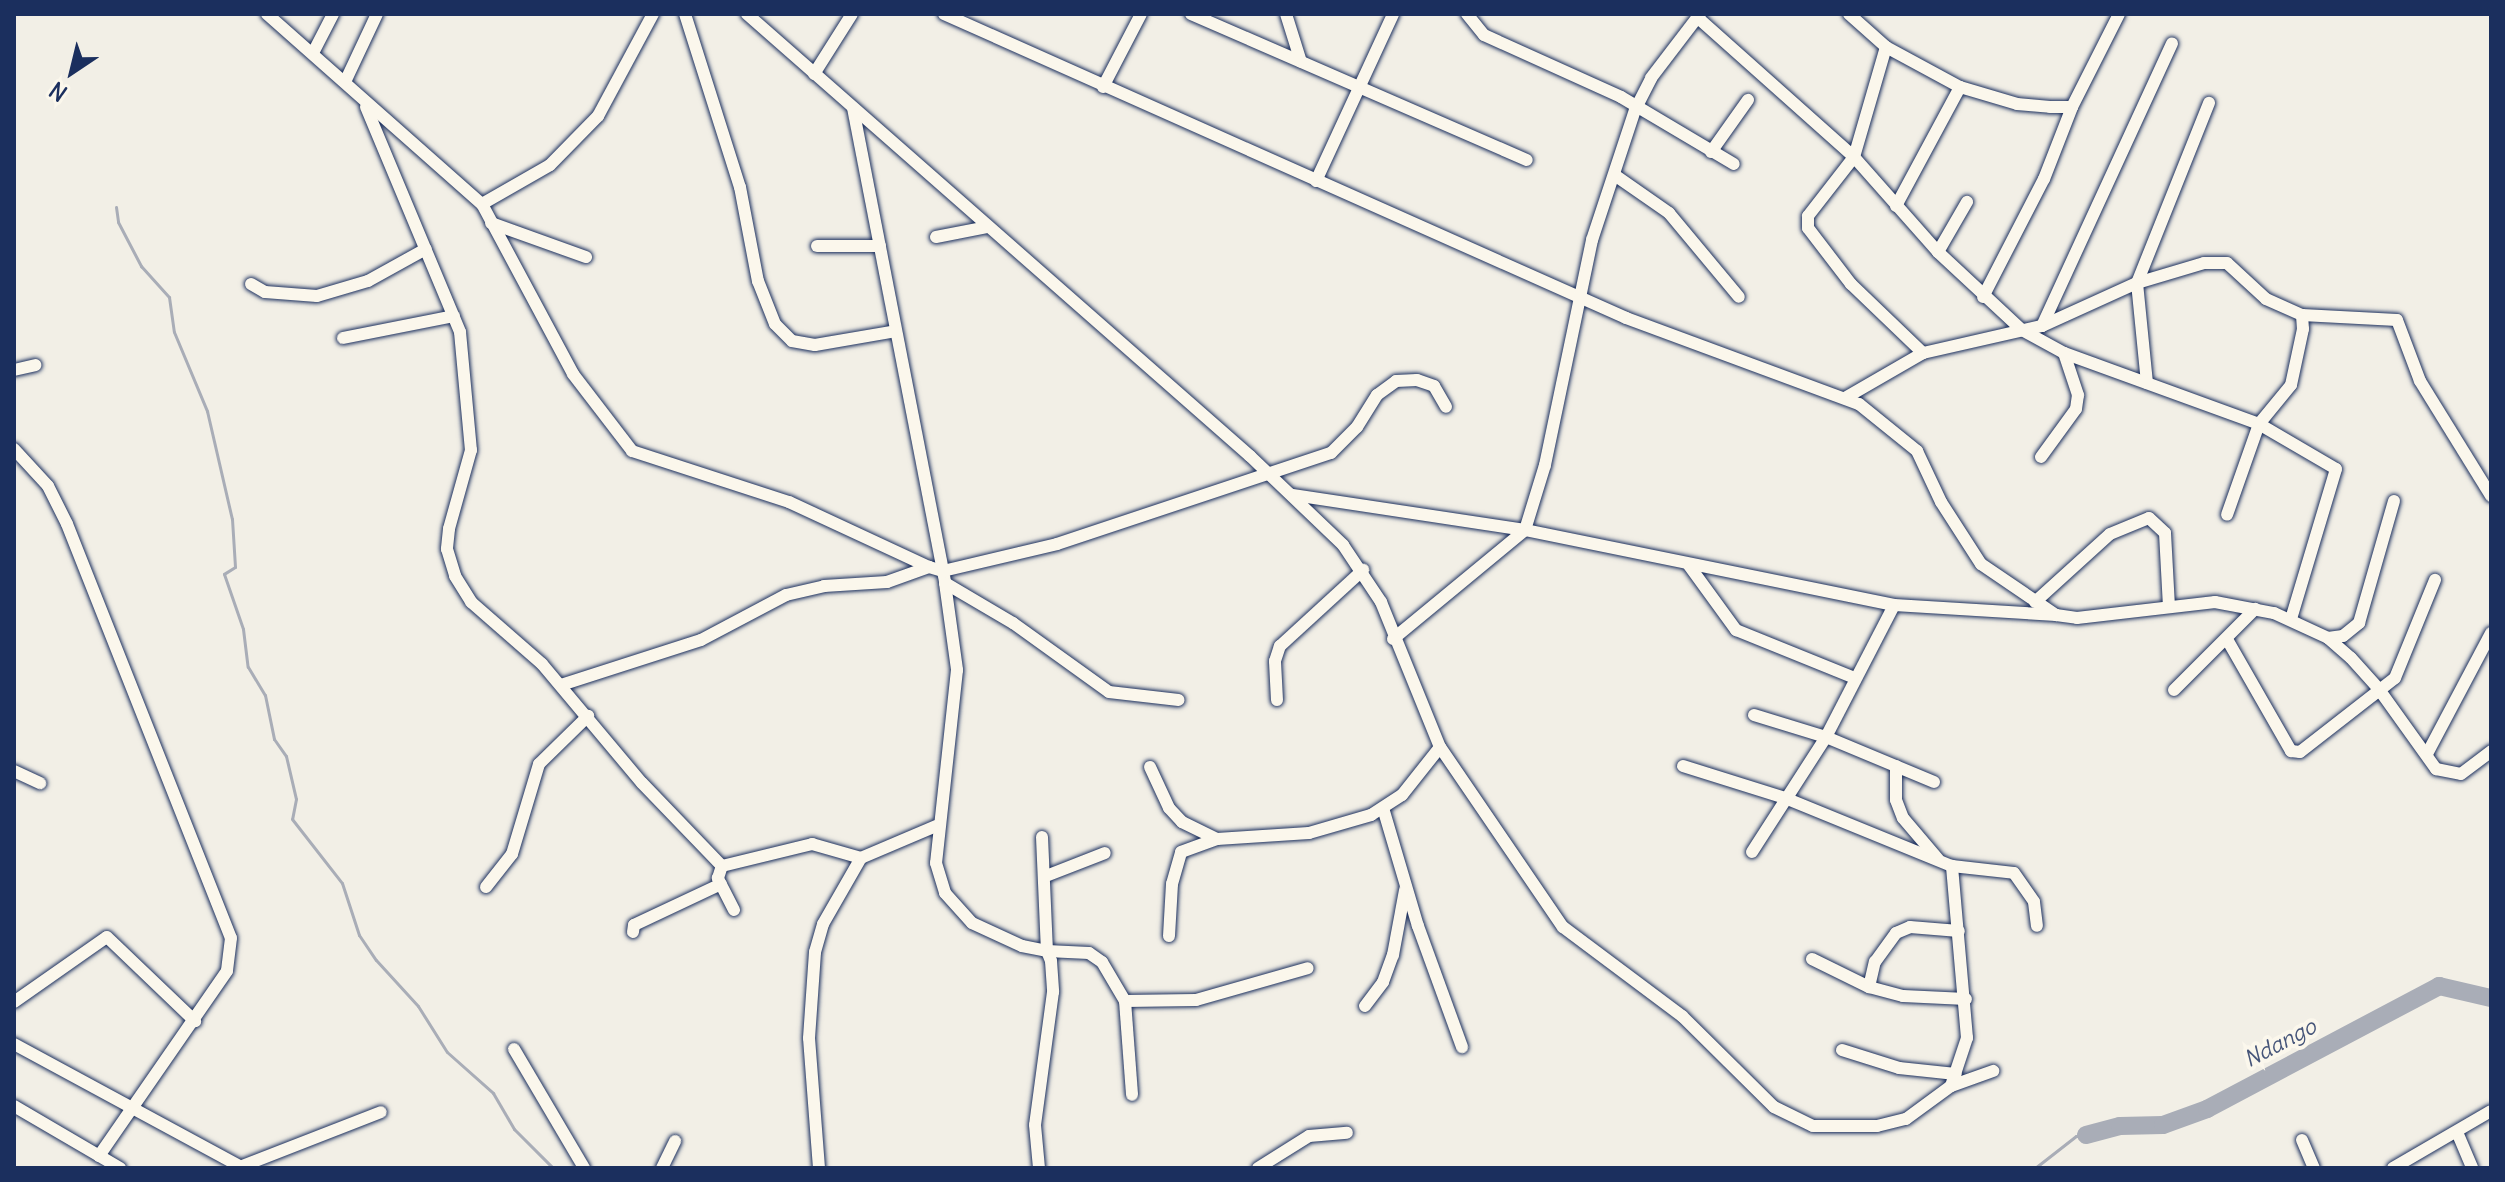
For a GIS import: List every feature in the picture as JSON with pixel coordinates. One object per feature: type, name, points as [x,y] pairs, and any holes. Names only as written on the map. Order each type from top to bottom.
[{"type":"street","points":[[267,14],[314,51],[365,104],[482,204],[573,374],[632,451],[789,502],[929,567],[1024,630],[1109,692],[1179,700]]},
{"type":"street","points":[[314,51],[333,14]]},
{"type":"street","points":[[345,82],[377,14]]},
{"type":"street","points":[[482,204],[550,165],[598,116],[653,14]]},
{"type":"street","points":[[685,14],[740,187],[758,281],[775,324],[792,341],[815,345],[896,331]]},
{"type":"street","points":[[747,14],[1293,495],[1363,570],[1440,747],[1563,927],[1659,996],[1783,1114],[1813,1126],[1857,1129],[1906,1119],[1954,1080],[1967,1038],[1959,931],[1946,863],[1903,818],[1896,800],[1896,766]]},
{"type":"street","points":[[814,74],[852,14]]},
{"type":"street","points":[[944,14],[1676,339],[1845,398],[1895,429],[1917,451],[1954,526],[1981,564],[2056,615]]},
{"type":"street","points":[[1103,87],[1141,14]]},
{"type":"street","points":[[1191,14],[1527,160]]},
{"type":"street","points":[[1286,14],[1301,62]]},
{"type":"street","points":[[1316,181],[1393,14]]},
{"type":"street","points":[[1467,14],[1484,35],[1571,72],[1734,164]]},
{"type":"street","points":[[1849,14],[1886,47],[1960,87],[2017,104],[2072,107]]},
{"type":"street","points":[[1983,297],[2044,179],[2072,107],[2119,14]]},
{"type":"street","points":[[1393,639],[1525,530],[1545,465],[1578,295],[1635,110],[1651,78],[1699,16],[1854,157],[1938,252],[2022,330],[2064,353],[2259,424],[2336,469],[2291,619]]},
{"type":"street","points":[[2042,326],[2172,44]]},
{"type":"street","points":[[1886,47],[1854,157],[1808,216],[1808,228],[1851,284],[1923,353]]},
{"type":"street","points":[[1896,206],[1960,87]]},
{"type":"street","points":[[1711,152],[1748,100]]},
{"type":"street","points":[[2147,383],[2137,283],[2209,103]]},
{"type":"street","points":[[365,104],[454,316],[467,377],[471,450],[447,549],[471,602],[561,685],[642,783],[722,866],[721,884],[734,910]]},
{"type":"street","points":[[853,108],[944,577],[957,670],[954,723],[936,826],[936,863],[945,893],[972,923],[1022,946],[1089,953],[1102,962],[1125,1001],[1132,1095]]},
{"type":"street","points":[[1616,176],[1669,213],[1739,297]]},
{"type":"street","points":[[1938,252],[1967,202]]},
{"type":"street","points":[[491,223],[586,257]]},
{"type":"street","points":[[936,237],[988,227]]},
{"type":"street","points":[[817,246],[880,246]]},
{"type":"street","points":[[251,284],[265,292],[317,296],[368,281],[426,249]]},
{"type":"street","points":[[1845,398],[1923,353],[2042,326],[2137,283],[2204,263],[2227,263],[2266,299],[2302,315],[2397,320],[2420,381],[2491,496]]},
{"type":"street","points":[[2227,515],[2259,424],[2291,385],[2302,315]]},
{"type":"street","points":[[343,338],[454,316]]},
{"type":"street","points":[[2041,457],[2076,409],[2078,395],[2064,353]]},
{"type":"street","points":[[14,370],[35,365]]},
{"type":"street","points":[[944,577],[1057,544],[1270,474],[1345,443],[1377,395],[1396,381],[1417,380],[1434,386],[1446,407]]},
{"type":"street","points":[[14,449],[48,486],[67,524],[231,938],[227,971],[99,1156]]},
{"type":"street","points":[[1293,495],[1525,530],[1894,605],[2077,618],[2215,602],[2255,609],[2291,619],[2328,638],[2378,688],[2436,769],[2447,775],[2461,774],[2491,751]]},
{"type":"street","points":[[2328,638],[2351,632],[2359,623],[2394,501]]},
{"type":"street","points":[[2035,602],[2110,534],[2149,518],[2165,533],[2169,606]]},
{"type":"street","points":[[1688,564],[1736,630],[1855,678]]},
{"type":"street","points":[[561,685],[701,640],[786,595],[824,586],[887,582],[929,567]]},
{"type":"street","points":[[1277,700],[1275,661],[1280,646],[1363,570]]},
{"type":"street","points":[[2228,641],[2291,751],[2308,748],[2378,688],[2395,678],[2406,659],[2435,580]]},
{"type":"street","points":[[1752,852],[1826,737],[1894,605]]},
{"type":"street","points":[[2174,690],[2228,641],[2255,609]]},
{"type":"street","points":[[2427,754],[2491,633]]},
{"type":"street","points":[[1754,715],[1826,737],[1934,782]]},
{"type":"street","points":[[486,887],[512,854],[539,764],[588,716]]},
{"type":"street","points":[[1169,936],[1175,861],[1181,852],[1217,839],[1309,833],[1383,808],[1427,769],[1440,747]]},
{"type":"street","points":[[1683,766],[1785,798],[1946,863],[2014,873],[2034,902],[2037,926]]},
{"type":"street","points":[[1150,767],[1175,815],[1217,839]]},
{"type":"street","points":[[14,771],[40,783]]},
{"type":"street","points":[[1383,808],[1406,887],[1462,1047]]},
{"type":"street","points":[[819,1168],[809,1038],[815,952],[833,900],[861,858],[936,826]]},
{"type":"street","points":[[1039,1168],[1035,1125],[1054,975],[1047,951],[1042,837]]},
{"type":"street","points":[[722,866],[812,844],[861,858]]},
{"type":"street","points":[[1046,876],[1105,853]]},
{"type":"street","points":[[633,932],[634,925],[721,884]]},
{"type":"street","points":[[1365,1006],[1383,982],[1393,955],[1406,887]]},
{"type":"street","points":[[1869,987],[1875,962],[1896,933],[1910,927],[1959,931]]},
{"type":"street","points":[[14,1002],[107,937],[195,1021]]},
{"type":"street","points":[[1812,959],[1869,987],[1932,1001],[1966,999]]},
{"type":"street","points":[[1125,1001],[1196,1000],[1273,974],[1308,968]]},
{"type":"street","points":[[14,1044],[242,1167],[381,1112]]},
{"type":"street","points":[[514,1049],[584,1168]]},
{"type":"street","points":[[1842,1050],[1899,1068],[1954,1080],[1993,1071]]},
{"type":"street","points":[[14,1106],[120,1168]]},
{"type":"street","points":[[2393,1168],[2491,1111]]},
{"type":"street","points":[[2457,1132],[2472,1168]]},
{"type":"street","points":[[1258,1168],[1309,1136],[1347,1133]]},
{"type":"street","points":[[2302,1140],[2314,1168]]},
{"type":"street","points":[[662,1168],[675,1141]]},
{"type":"waterway","points":[[116,207],[118,222],[141,266],[169,297],[174,332],[207,411],[232,519],[235,567],[224,574],[243,629],[248,667],[265,695],[274,739],[286,756],[296,799],[292,819],[342,883],[359,935],[376,960],[418,1006],[447,1052],[493,1093],[514,1129],[553,1168]]},
{"type":"waterway","name":"Ndango","points":[[2086,1135],[2120,1126],[2163,1125],[2207,1109],[2439,986],[2491,998]]},
{"type":"waterway","points":[[2035,1168],[2076,1136],[2086,1135]]},
{"type":"waterway","points":[[1702,1168],[1707,1168]]}]
